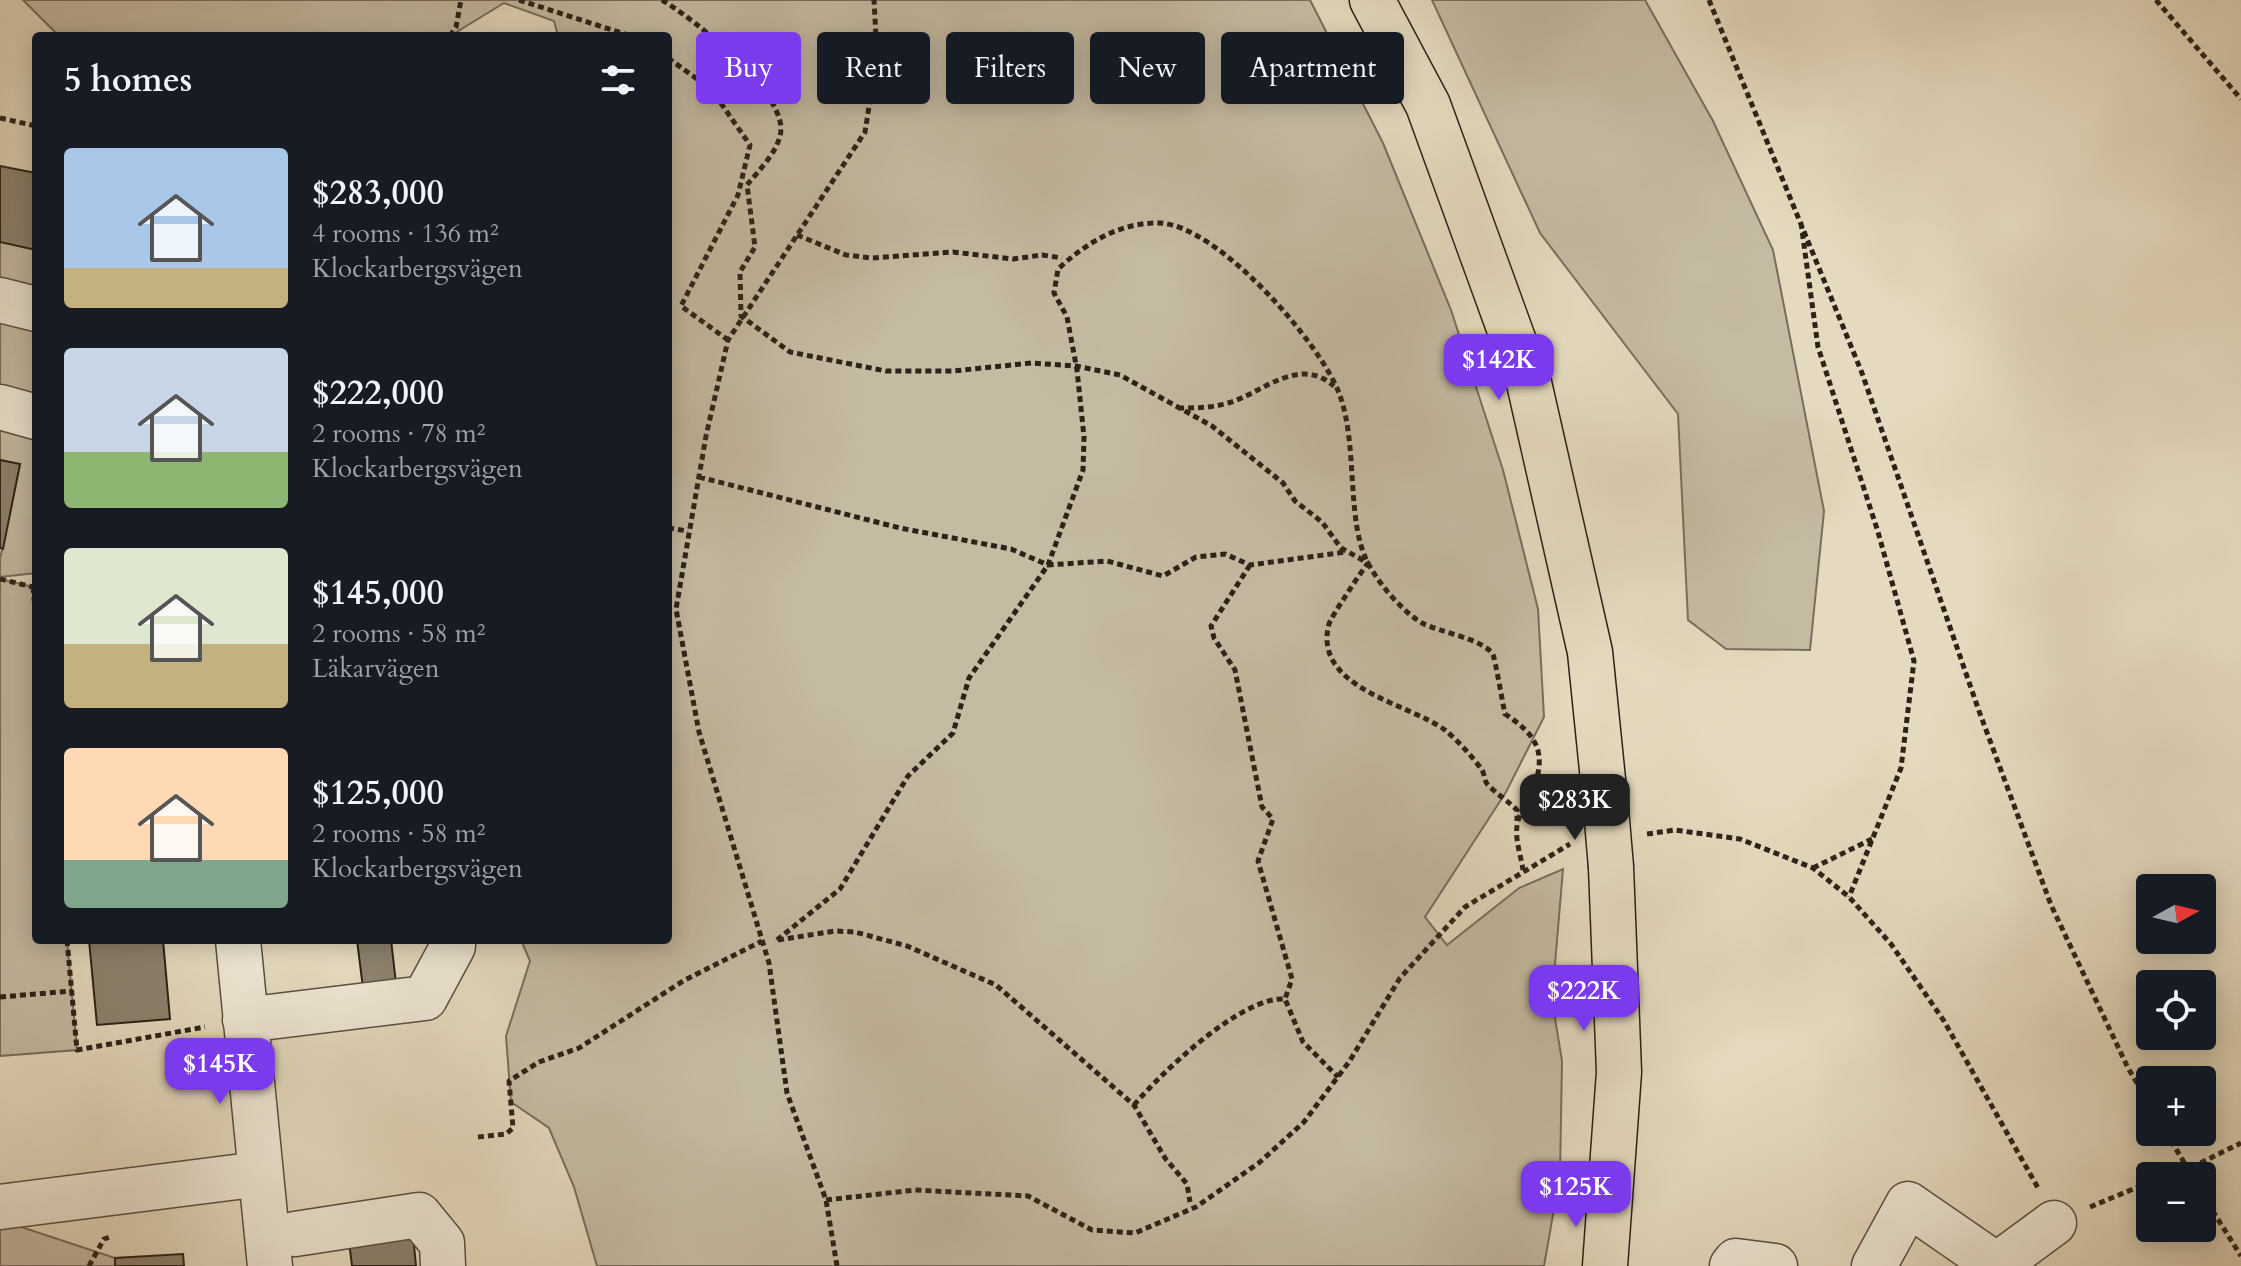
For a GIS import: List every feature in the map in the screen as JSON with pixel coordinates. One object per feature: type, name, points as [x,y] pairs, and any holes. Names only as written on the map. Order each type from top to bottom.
[{"type":"main road","points":[[1372,0],[1428,105],[1529,383],[1590,652],[1600,840],[1619,1072],[1605,1266]]},
{"type":"street","points":[[0,300],[32,308]]},
{"type":"street","points":[[0,407],[32,416]]},
{"type":"street","points":[[238,944],[260,1174],[286,1251],[419,1215],[442,1243],[443,1266]]},
{"type":"street","points":[[245,1020],[425,998],[453,944]]},
{"type":"street","points":[[0,1207],[260,1174]]},
{"type":"street","points":[[1874,1266],[1908,1204],[1998,1266],[2054,1223]]},
{"type":"street","points":[[1732,1266],[1736,1261],[1775,1266]]},
{"type":"path","points":[[453,32],[461,0]]},
{"type":"path","points":[[519,0],[619,32]]},
{"type":"path","points":[[662,0],[691,18],[740,62],[773,106],[781,128],[773,153],[747,185],[755,247],[740,272],[741,316]]},
{"type":"path","points":[[837,1266],[826,1200],[787,1093],[762,941],[699,732],[676,609],[688,531],[728,340],[865,132],[877,56],[874,0]]},
{"type":"path","points":[[1709,0],[1800,214],[1862,373],[1979,711],[2051,905],[2136,1081]]},
{"type":"path","points":[[2156,0],[2241,99]]},
{"type":"path","points":[[672,61],[711,89],[750,145],[738,195],[681,306],[728,340]]},
{"type":"path","points":[[0,118],[32,125]]},
{"type":"path","points":[[1800,214],[1818,347],[1878,532],[1914,661],[1901,768],[1849,897]]},
{"type":"path","points":[[1190,1202],[1187,1184],[1165,1158],[1134,1105],[996,985],[907,946],[855,932],[835,931],[777,940],[840,889],[908,776],[953,733],[969,678],[1048,565],[1083,470],[1084,437],[1067,317],[1054,293],[1058,269],[1094,240],[1125,227],[1161,223],[1189,232],[1259,286],[1317,350],[1337,389],[1352,449],[1357,535],[1368,563],[1403,607],[1422,623],[1482,645],[1493,654],[1505,714],[1529,730],[1538,745],[1539,766],[1532,792],[1517,824]]},
{"type":"path","points":[[797,235],[846,255],[872,258],[953,252],[1013,259],[1042,255],[1062,258]]},
{"type":"path","points":[[741,316],[790,352],[886,371],[953,371],[1031,363],[1076,366],[1120,375],[1212,426],[1283,483],[1295,501],[1322,522],[1347,552],[1368,563]]},
{"type":"path","points":[[1177,408],[1206,408],[1232,402],[1284,376],[1301,374],[1326,379],[1337,389]]},
{"type":"path","points":[[699,477],[900,528],[1011,549],[1048,565],[1107,561],[1163,576],[1196,557],[1225,554],[1250,565],[1347,552]]},
{"type":"path","points":[[672,529],[688,531]]},
{"type":"path","points":[[1368,563],[1330,620],[1327,633],[1339,672],[1359,688],[1413,711],[1444,730],[1482,770],[1487,784],[1517,810],[1517,838],[1523,870]]},
{"type":"path","points":[[1250,565],[1211,626],[1214,638],[1235,670],[1262,807],[1273,819],[1258,861],[1292,979],[1285,999],[1303,1042],[1338,1077]]},
{"type":"path","points":[[0,579],[32,584]]},
{"type":"path","points":[[1645,834],[1675,830],[1740,839],[1813,868],[1849,897],[1891,944],[1944,1021],[2043,1195],[2054,1223],[2136,1188]]},
{"type":"path","points":[[1813,868],[1872,839]]},
{"type":"path","points":[[826,1200],[915,1190],[1028,1196],[1092,1230],[1135,1233],[1196,1207],[1260,1162],[1304,1122],[1338,1077],[1400,978],[1465,907],[1568,845],[1600,840]]},
{"type":"path","points":[[478,1137],[506,1134],[513,1128],[509,1081],[539,1062],[579,1048],[683,981],[762,941]]},
{"type":"path","points":[[67,944],[77,1050],[245,1020]]},
{"type":"path","points":[[0,997],[72,991]]},
{"type":"path","points":[[1134,1105],[1153,1083],[1237,1013],[1263,1000],[1285,999]]},
{"type":"path","points":[[2202,1162],[2241,1143]]},
{"type":"path","points":[[2216,1216],[2241,1256]]},
{"type":"shaded area","points":[[23,0],[1310,0],[1326,32],[1221,32],[1221,104],[1363,104],[1383,143],[1451,310],[1503,470],[1538,609],[1544,717],[1506,792],[1425,917],[1447,945],[1519,888],[1563,869],[1552,1000],[1562,1061],[1560,1175],[1544,1266],[597,1266],[574,1187],[549,1128],[511,1102],[506,1036],[530,961],[523,944],[672,944],[672,32],[557,32],[554,21],[504,3],[457,32],[55,32]]},
{"type":"shaded area","points":[[1432,0],[1645,0],[1713,121],[1773,250],[1824,511],[1810,650],[1726,649],[1688,620],[1678,414],[1540,233]]},
{"type":"shaded area","points":[[0,235],[32,243],[32,573],[0,577],[0,559],[20,464],[0,460]]},
{"type":"shaded area","points":[[0,579],[32,587],[32,944],[67,944],[77,1050],[0,1056]]},
{"type":"shaded area","points":[[0,1220],[115,1258],[115,1266],[0,1266]]},
{"type":"building","points":[[0,166],[32,172],[32,249],[0,242]]},
{"type":"building","points":[[0,460],[20,464],[3,549],[0,548]]},
{"type":"building","points":[[89,944],[163,944],[170,1019],[97,1025]]},
{"type":"building","points":[[358,944],[391,944],[396,983],[363,988]]},
{"type":"building","points":[[413,1235],[416,1266],[352,1266],[349,1242]]},
{"type":"building","points":[[183,1254],[184,1266],[115,1266],[115,1258]]}]
